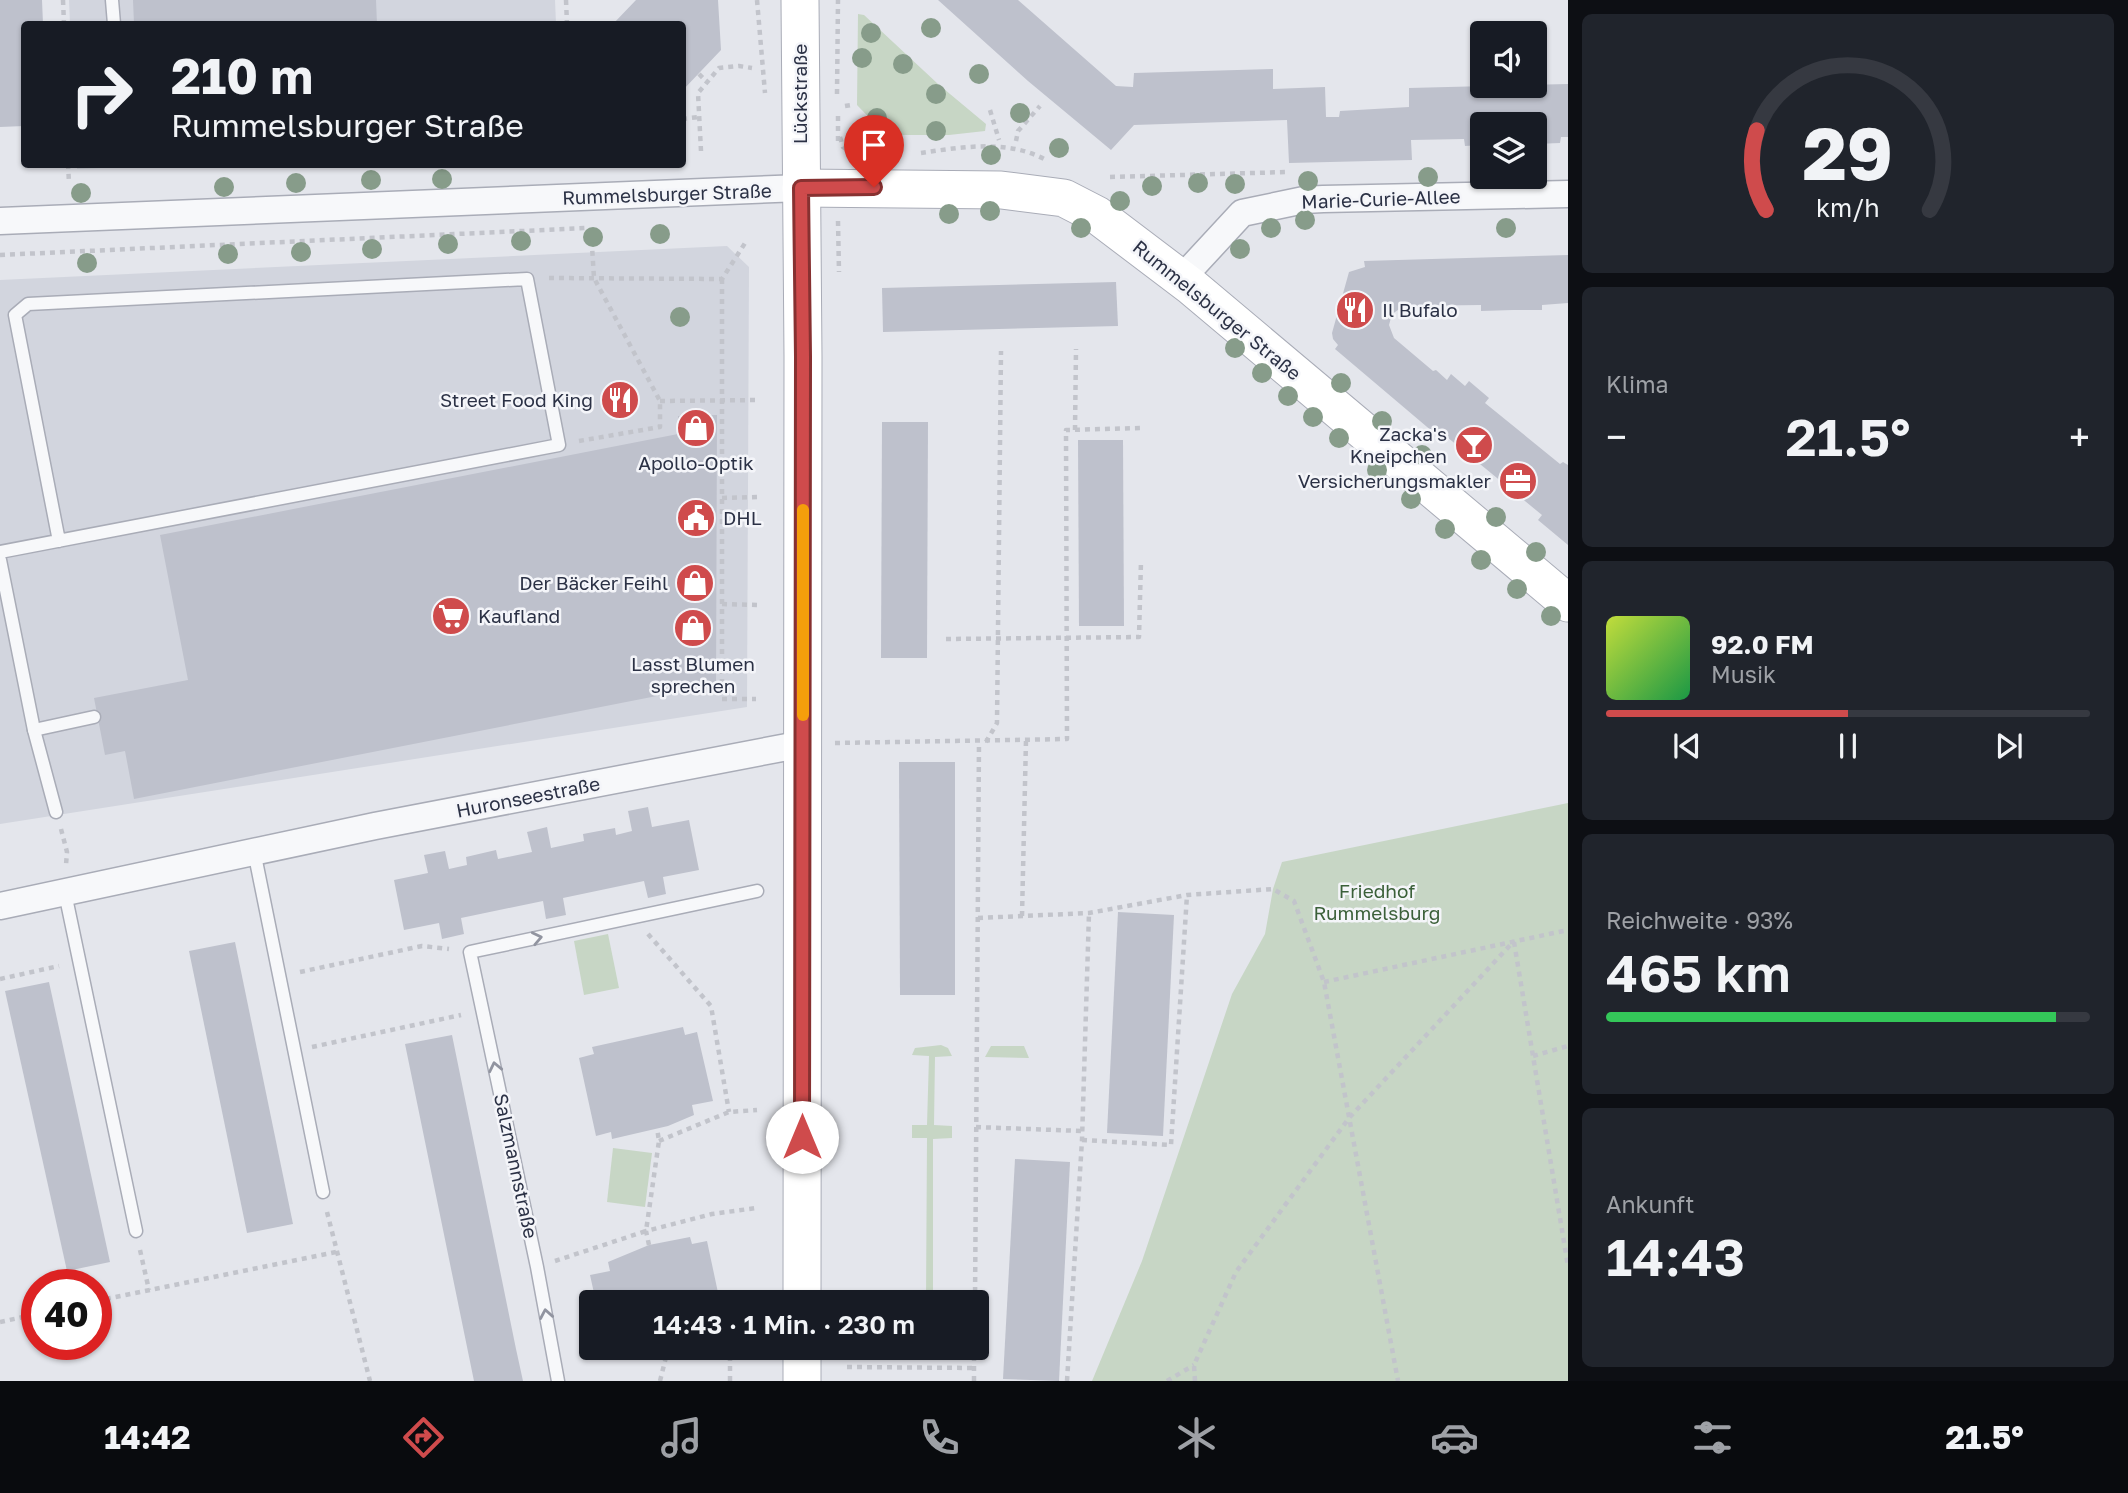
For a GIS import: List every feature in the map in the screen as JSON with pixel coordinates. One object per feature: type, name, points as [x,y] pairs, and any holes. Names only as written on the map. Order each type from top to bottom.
[{"type":"street","name":"Lückstraße","points":[[800,0],[803,343],[802,1290]]},
{"type":"street","name":"Rummelsburger Straße","points":[[0,221],[801,188],[1001,190],[1064,198],[1097,215],[1181,279],[1568,603]]},
{"type":"street","name":"Marie-Curie-Allee","points":[[1181,279],[1242,213],[1304,200],[1568,194]]},
{"type":"street","name":"Huronseestraße","points":[[0,906],[254,850],[803,744]]},
{"type":"street","points":[[802,1360],[802,1381]]},
{"type":"lane","points":[[112,0],[114,21]]},
{"type":"lane","points":[[0,552],[59,541],[559,445],[527,279],[28,304],[15,315],[59,541]]},
{"type":"lane","points":[[0,559],[34,730],[56,811]]},
{"type":"lane","points":[[34,730],[94,717]]},
{"type":"lane","points":[[254,850],[323,1192]]},
{"type":"lane","points":[[470,952],[757,891]]},
{"type":"lane","points":[[65,893],[136,1231]]},
{"type":"lane","name":"Salzmannstraße","points":[[470,952],[537,1267],[558,1381]]},
{"type":"path","points":[[63,0],[64,21]]},
{"type":"path","points":[[566,0],[567,21]]},
{"type":"path","points":[[757,0],[765,93]]},
{"type":"path","points":[[837,107],[838,0]]},
{"type":"path","points":[[701,151],[698,93],[719,68],[752,68]]},
{"type":"path","points":[[699,74],[707,82]]},
{"type":"path","points":[[1016,141],[1018,131],[1040,106]]},
{"type":"path","points":[[990,110],[999,140]]},
{"type":"path","points":[[686,119],[699,117]]},
{"type":"path","points":[[838,130],[843,146],[858,154]]},
{"type":"path","points":[[68,168],[69,183]]},
{"type":"path","points":[[1110,177],[1289,173]]},
{"type":"path","points":[[0,255],[596,228]]},
{"type":"path","points":[[747,240],[722,279],[722,699],[756,699]]},
{"type":"path","points":[[559,445],[660,426],[660,401],[594,278],[592,246]]},
{"type":"path","points":[[527,279],[722,279]]},
{"type":"path","points":[[1075,430],[1076,349]]},
{"type":"path","points":[[986,741],[997,723],[1001,351]]},
{"type":"path","points":[[660,401],[758,400]]},
{"type":"path","points":[[851,743],[1067,739],[1066,430],[1141,428]]},
{"type":"path","points":[[722,498],[758,497]]},
{"type":"path","points":[[946,639],[1139,637],[1141,561]]},
{"type":"path","points":[[722,604],[757,605]]},
{"type":"path","points":[[1022,916],[1026,740]]},
{"type":"path","points":[[975,1290],[979,742]]},
{"type":"path","points":[[56,811],[67,852],[65,893]]},
{"type":"path","points":[[978,918],[1088,913],[1187,895],[1273,889],[1294,901],[1324,982],[1398,1381]]},
{"type":"path","points":[[1082,1140],[1171,1145],[1187,895]]},
{"type":"path","points":[[1067,1381],[1082,1140],[1088,913]]},
{"type":"path","points":[[634,917],[710,1006],[729,1112]]},
{"type":"path","points":[[1324,982],[1568,930]]},
{"type":"path","points":[[1514,941],[1568,1266]]},
{"type":"path","points":[[1195,1381],[1194,1365],[1236,1272],[1349,1118],[1514,941]]},
{"type":"path","points":[[278,977],[422,946],[470,952]]},
{"type":"path","points":[[0,979],[80,962]]},
{"type":"path","points":[[293,1052],[482,1010]]},
{"type":"path","points":[[1533,1056],[1568,1046]]},
{"type":"path","points":[[659,1141],[729,1112],[757,1110]]},
{"type":"path","points":[[976,1127],[1082,1131]]},
{"type":"path","points":[[649,1245],[646,1231],[659,1141],[657,1129]]},
{"type":"path","points":[[323,1192],[370,1381]]},
{"type":"path","points":[[537,1267],[646,1231],[712,1214],[756,1208]]},
{"type":"path","points":[[136,1231],[149,1290]]},
{"type":"path","points":[[112,1298],[336,1252]]},
{"type":"path","points":[[0,1322],[21,1317]]},
{"type":"path","points":[[660,1381],[665,1360]]},
{"type":"path","points":[[730,1360],[730,1381]]},
{"type":"path","points":[[974,1360],[974,1381]]},
{"type":"path","points":[[1167,1381],[1194,1365]]},
{"type":"path","points":[[847,1367],[974,1368]]},
{"type":"shaded area","points":[[69,0],[555,0],[556,21],[70,21]]},
{"type":"shaded area","points":[[727,246],[749,267],[747,707],[0,824],[0,280]]},
{"type":"green space","points":[[858,14],[864,15],[938,84],[986,124],[985,131],[949,135],[886,135],[857,105]]},
{"type":"green space","name":"Friedhof Rummelsburg","points":[[1568,803],[1568,1381],[1092,1381],[1142,1261],[1232,994],[1265,934],[1273,889],[1282,862]]},
{"type":"green space","points":[[608,934],[619,988],[584,995],[574,941]]},
{"type":"green space","points":[[941,1045],[948,1048],[952,1056],[935,1057],[934,1125],[952,1126],[952,1138],[933,1139],[933,1290],[926,1290],[927,1138],[912,1138],[912,1125],[927,1125],[929,1056],[912,1055],[915,1048]]},
{"type":"green space","points":[[991,1046],[1024,1046],[1029,1058],[985,1057]]},
{"type":"green space","points":[[613,1148],[652,1153],[645,1207],[607,1202]]},
{"type":"building","points":[[0,0],[42,0],[43,21],[21,21],[21,126],[0,127]]},
{"type":"building","points":[[133,0],[376,0],[377,21],[134,21]]},
{"type":"building","points":[[636,0],[718,0],[721,50],[686,87],[686,21],[616,21]]},
{"type":"building","points":[[938,0],[1018,0],[1116,86],[1133,87],[1134,73],[1273,69],[1273,89],[1325,87],[1326,117],[1339,117],[1340,111],[1409,107],[1409,88],[1470,86],[1470,98],[1547,98],[1547,85],[1568,84],[1568,137],[1561,137],[1560,143],[1547,144],[1547,112],[1470,112],[1470,146],[1465,146],[1464,139],[1411,140],[1412,160],[1289,163],[1287,120],[1134,125],[1111,150],[1028,81]]},
{"type":"building","points":[[1568,255],[1568,303],[1542,305],[1542,310],[1481,311],[1481,305],[1404,306],[1392,314],[1389,325],[1394,338],[1433,371],[1436,370],[1447,380],[1451,374],[1465,386],[1469,381],[1489,398],[1485,403],[1560,464],[1563,462],[1568,465],[1568,545],[1538,520],[1542,515],[1436,428],[1433,432],[1335,349],[1338,345],[1332,333],[1349,272],[1365,267],[1364,261]]},
{"type":"building","points":[[1116,282],[1118,326],[883,332],[882,288]]},
{"type":"building","points":[[717,415],[716,692],[677,692],[134,799],[125,751],[105,755],[94,698],[188,680],[160,535],[678,434],[678,416]]},
{"type":"building","points":[[882,422],[928,422],[927,658],[881,658]]},
{"type":"building","points":[[1078,440],[1123,440],[1124,626],[1079,626]]},
{"type":"building","points":[[899,762],[955,762],[955,995],[900,995]]},
{"type":"building","points":[[648,807],[652,827],[689,820],[699,870],[663,877],[666,894],[648,898],[644,881],[563,898],[566,915],[546,919],[543,901],[461,918],[464,934],[442,939],[439,923],[404,930],[394,880],[428,873],[424,855],[445,851],[449,869],[467,865],[466,857],[496,850],[498,859],[532,852],[527,832],[547,827],[551,848],[584,841],[583,834],[615,828],[616,835],[632,831],[628,811]]},
{"type":"building","points":[[1118,912],[1174,915],[1163,1136],[1107,1133]]},
{"type":"building","points":[[235,942],[293,1224],[247,1233],[189,951]]},
{"type":"building","points":[[49,982],[110,1262],[67,1269],[5,991]]},
{"type":"building","points":[[683,1027],[685,1035],[697,1032],[713,1101],[692,1105],[694,1115],[668,1126],[612,1139],[611,1132],[596,1136],[579,1058],[594,1054],[592,1047]]},
{"type":"building","points":[[452,1035],[523,1381],[474,1381],[405,1044]]},
{"type":"building","points":[[1015,1159],[1070,1162],[1059,1381],[1003,1379]]},
{"type":"building","points":[[690,1237],[692,1244],[707,1241],[717,1290],[593,1290],[590,1275],[610,1271],[608,1262],[649,1245]]},
{"type":"slow traffic","points":[[803,510],[803,715]]},
{"type":"place","name":"Il Bufalo","points":[[1355,310]]},
{"type":"place","name":"Street Food King","points":[[620,400]]},
{"type":"place","name":"Apollo-Optik","points":[[696,428]]},
{"type":"place","name":"Zacka's Kneipchen","points":[[1474,445]]},
{"type":"place","name":"Versicherungsmakler","points":[[1518,481]]},
{"type":"place","name":"DHL","points":[[696,518]]},
{"type":"place","name":"Der Bäcker Feihl","points":[[695,583]]},
{"type":"place","name":"Kaufland","points":[[451,616]]},
{"type":"place","name":"Lasst Blumen sprechen","points":[[693,628]]},
{"type":"route","points":[[802,1137],[801,188],[874,187]]}]
